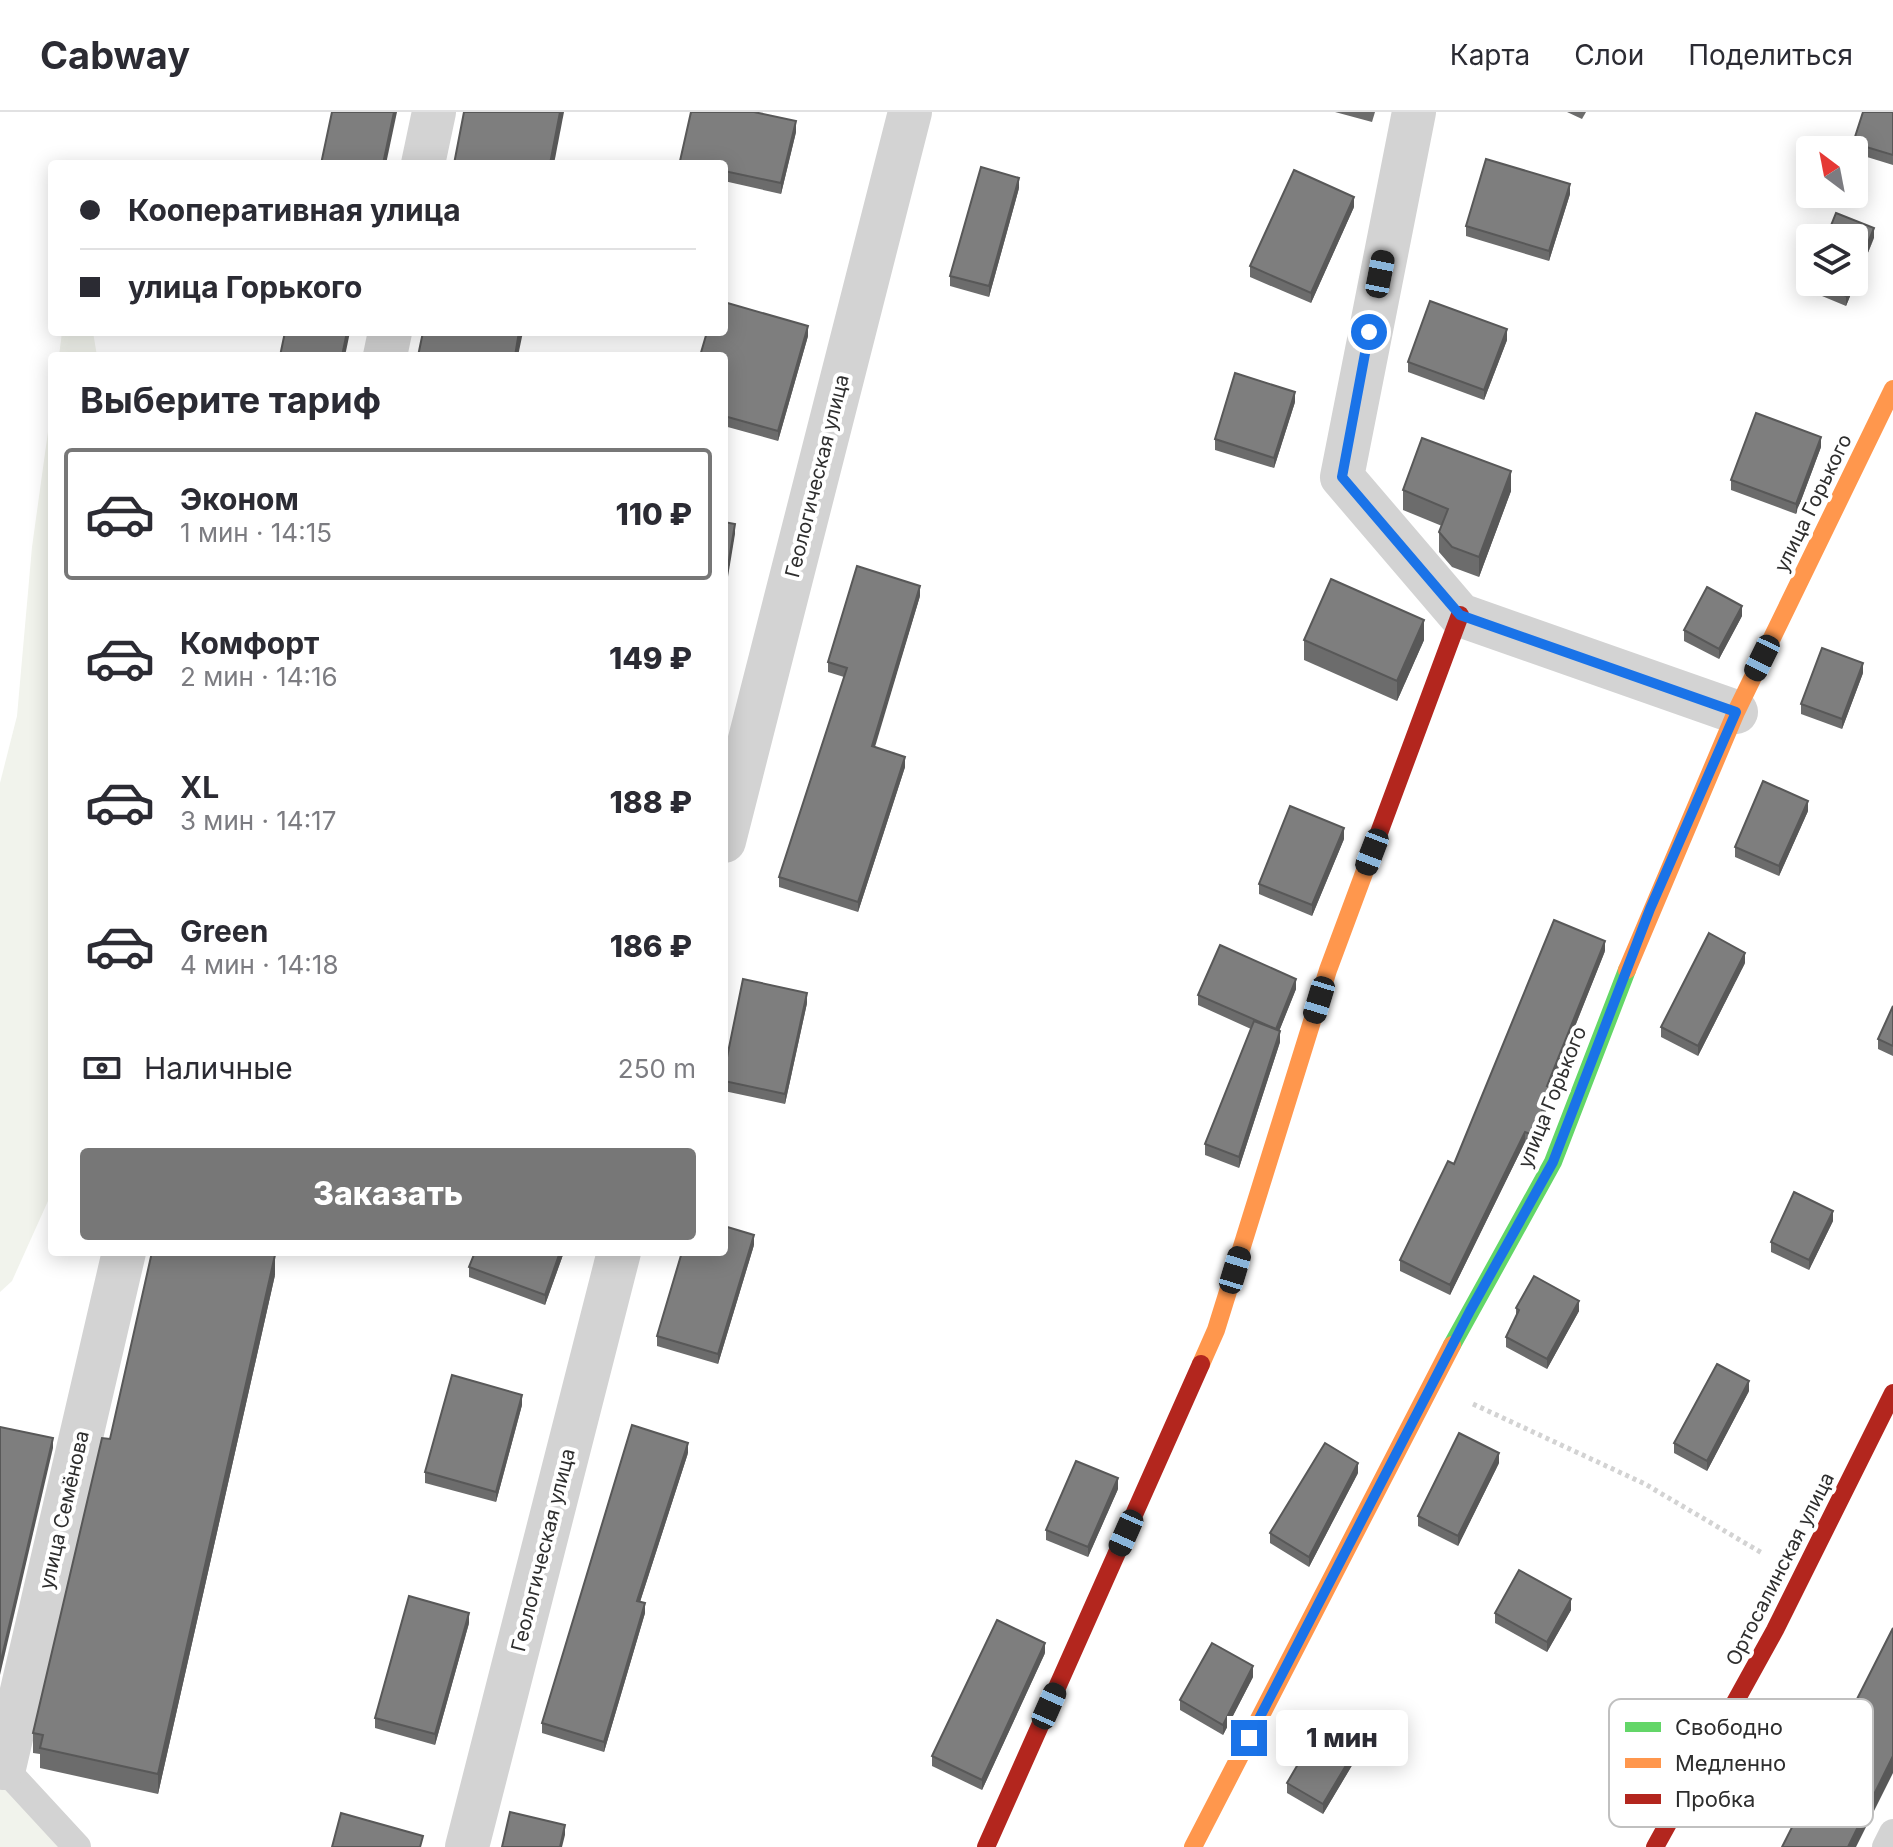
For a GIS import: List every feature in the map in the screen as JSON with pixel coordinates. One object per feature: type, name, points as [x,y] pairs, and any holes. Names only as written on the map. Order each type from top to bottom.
[{"type":"street","points":[[424,160],[434,112]]},
{"type":"street","name":"Геологическая улица","points":[[728,825],[910,112]]},
{"type":"street","points":[[1414,112],[1342,477],[1460,615],[1736,712]]},
{"type":"street","name":"улица Горького","points":[[1193,1847],[1432,1385],[1553,1162],[1650,909],[1736,712],[1893,389]]},
{"type":"street","points":[[986,1847],[1216,1330],[1328,970],[1460,615]]},
{"type":"street","name":"улица Семёнова","points":[[4,1768],[123,1256]]},
{"type":"street","name":"Геологическая улица","points":[[467,1847],[618,1256]]},
{"type":"street","name":"Ортосалинская улица","points":[[1736,1699],[1803,1577],[1893,1393]]},
{"type":"street","name":"Ортосалинская улица","points":[[1655,1847],[1666,1827]]},
{"type":"lane","points":[[4,1768],[77,1847]]},
{"type":"lane","points":[[1886,1847],[1893,1833]]},
{"type":"path","points":[[1432,1385],[1645,1484],[1803,1577]]},
{"type":"shaded area","points":[[62,336],[94,336],[96,352],[60,352]]},
{"type":"shaded area","points":[[48,432],[48,1201],[12,1281],[0,1292],[0,783],[17,716],[32,547]]},
{"type":"shaded area","points":[[0,1769],[69,1847],[0,1847]]},
{"type":"building","points":[[332,112],[394,112],[384,160],[322,160]]},
{"type":"building","points":[[464,112],[560,112],[551,160],[455,160]]},
{"type":"building","points":[[691,112],[754,112],[796,121],[781,183],[728,172],[728,160],[680,160]]},
{"type":"building","points":[[1863,112],[1893,112],[1893,155],[1868,148],[1868,136],[1855,136]]},
{"type":"building","points":[[1486,159],[1570,184],[1549,251],[1466,226]]},
{"type":"building","points":[[981,167],[1019,178],[989,286],[950,276]]},
{"type":"building","points":[[1294,170],[1354,197],[1311,293],[1250,266]]},
{"type":"building","points":[[1836,213],[1864,224],[1832,224]]},
{"type":"building","points":[[1868,226],[1874,228],[1868,243]]},
{"type":"building","points":[[1430,301],[1507,329],[1484,390],[1408,362]]},
{"type":"building","points":[[728,303],[808,326],[778,431],[728,417],[728,352],[701,352],[706,336],[728,336]]},
{"type":"building","points":[[284,336],[346,336],[343,352],[281,352]]},
{"type":"building","points":[[422,336],[518,336],[516,352],[419,352]]},
{"type":"building","points":[[1235,373],[1295,392],[1274,458],[1215,439]]},
{"type":"building","points":[[1756,413],[1821,437],[1796,504],[1731,480]]},
{"type":"building","points":[[1422,438],[1511,471],[1479,557],[1452,547],[1439,532],[1448,509],[1403,490]]},
{"type":"building","points":[[728,523],[735,524],[728,566]]},
{"type":"building","points":[[857,566],[920,586],[872,746],[905,757],[858,902],[779,877],[847,668],[828,662]]},
{"type":"building","points":[[1331,579],[1424,620],[1397,681],[1304,640]]},
{"type":"building","points":[[1707,587],[1742,606],[1719,649],[1684,630]]},
{"type":"building","points":[[1822,648],[1863,663],[1842,719],[1801,704]]},
{"type":"building","points":[[1763,781],[1808,801],[1779,866],[1735,847]]},
{"type":"building","points":[[1290,806],[1344,828],[1312,905],[1259,884]]},
{"type":"building","points":[[1554,920],[1605,941],[1547,1086],[1551,1087],[1533,1135],[1525,1132],[1450,1285],[1400,1260],[1448,1161],[1454,1164]]},
{"type":"building","points":[[1709,933],[1745,953],[1698,1046],[1661,1027]]},
{"type":"building","points":[[1220,945],[1296,979],[1276,1029],[1198,995]]},
{"type":"building","points":[[743,979],[807,993],[785,1094],[728,1082],[728,1052]]},
{"type":"building","points":[[1893,1006],[1893,1046],[1878,1039]]},
{"type":"building","points":[[1254,1021],[1280,1031],[1239,1157],[1205,1144]]},
{"type":"building","points":[[1794,1192],[1833,1211],[1809,1260],[1771,1242]]},
{"type":"building","points":[[728,1227],[754,1235],[718,1354],[657,1336],[681,1256],[728,1256]]},
{"type":"building","points":[[151,1256],[275,1256],[158,1774],[40,1748],[43,1735],[33,1733],[102,1438],[110,1439]]},
{"type":"building","points":[[473,1256],[559,1256],[545,1295],[469,1267]]},
{"type":"building","points":[[1534,1276],[1579,1301],[1547,1359],[1506,1337],[1519,1310],[1516,1308]]},
{"type":"building","points":[[1717,1364],[1749,1381],[1707,1461],[1674,1443]]},
{"type":"building","points":[[452,1375],[522,1395],[496,1492],[425,1472]]},
{"type":"building","points":[[632,1425],[688,1443],[637,1601],[645,1603],[604,1742],[542,1723]]},
{"type":"building","points":[[0,1427],[53,1438],[0,1665]]},
{"type":"building","points":[[1459,1433],[1499,1453],[1458,1536],[1418,1516]]},
{"type":"building","points":[[1325,1443],[1358,1463],[1309,1557],[1270,1533]]},
{"type":"building","points":[[1076,1461],[1118,1478],[1088,1547],[1046,1530]]},
{"type":"building","points":[[1519,1570],[1571,1599],[1547,1642],[1495,1613]]},
{"type":"building","points":[[409,1596],[469,1613],[435,1734],[375,1718]]},
{"type":"building","points":[[997,1620],[1045,1643],[982,1780],[932,1756]]},
{"type":"building","points":[[1893,1628],[1893,1756],[1873,1796],[1873,1699],[1857,1699]]},
{"type":"building","points":[[1212,1643],[1253,1666],[1223,1725],[1180,1700]]},
{"type":"building","points":[[1318,1730],[1354,1752],[1323,1804],[1287,1783]]},
{"type":"building","points":[[510,1812],[565,1825],[560,1847],[502,1847]]},
{"type":"building","points":[[341,1813],[423,1836],[420,1847],[332,1847]]},
{"type":"building","points":[[1792,1827],[1858,1827],[1848,1847],[1782,1847]]},
{"type":"traffic: fast","points":[[1452,1345],[1553,1162],[1627,970]]},
{"type":"traffic: slow","points":[[1627,970],[1736,712],[1893,389]]},
{"type":"traffic: slow","points":[[1201,1364],[1216,1330],[1328,970],[1373,849]]},
{"type":"traffic: slow","points":[[1193,1847],[1452,1345]]},
{"type":"traffic: jam","points":[[1373,849],[1460,615]]},
{"type":"traffic: jam","points":[[986,1847],[1201,1364]]},
{"type":"traffic: jam","points":[[1737,1699],[1775,1630],[1893,1393]]},
{"type":"traffic: jam","points":[[1655,1847],[1666,1827]]},
{"type":"route","points":[[1249,1738],[1470,1311],[1553,1162],[1650,909],[1736,712],[1460,615],[1342,477],[1369,332]]}]
